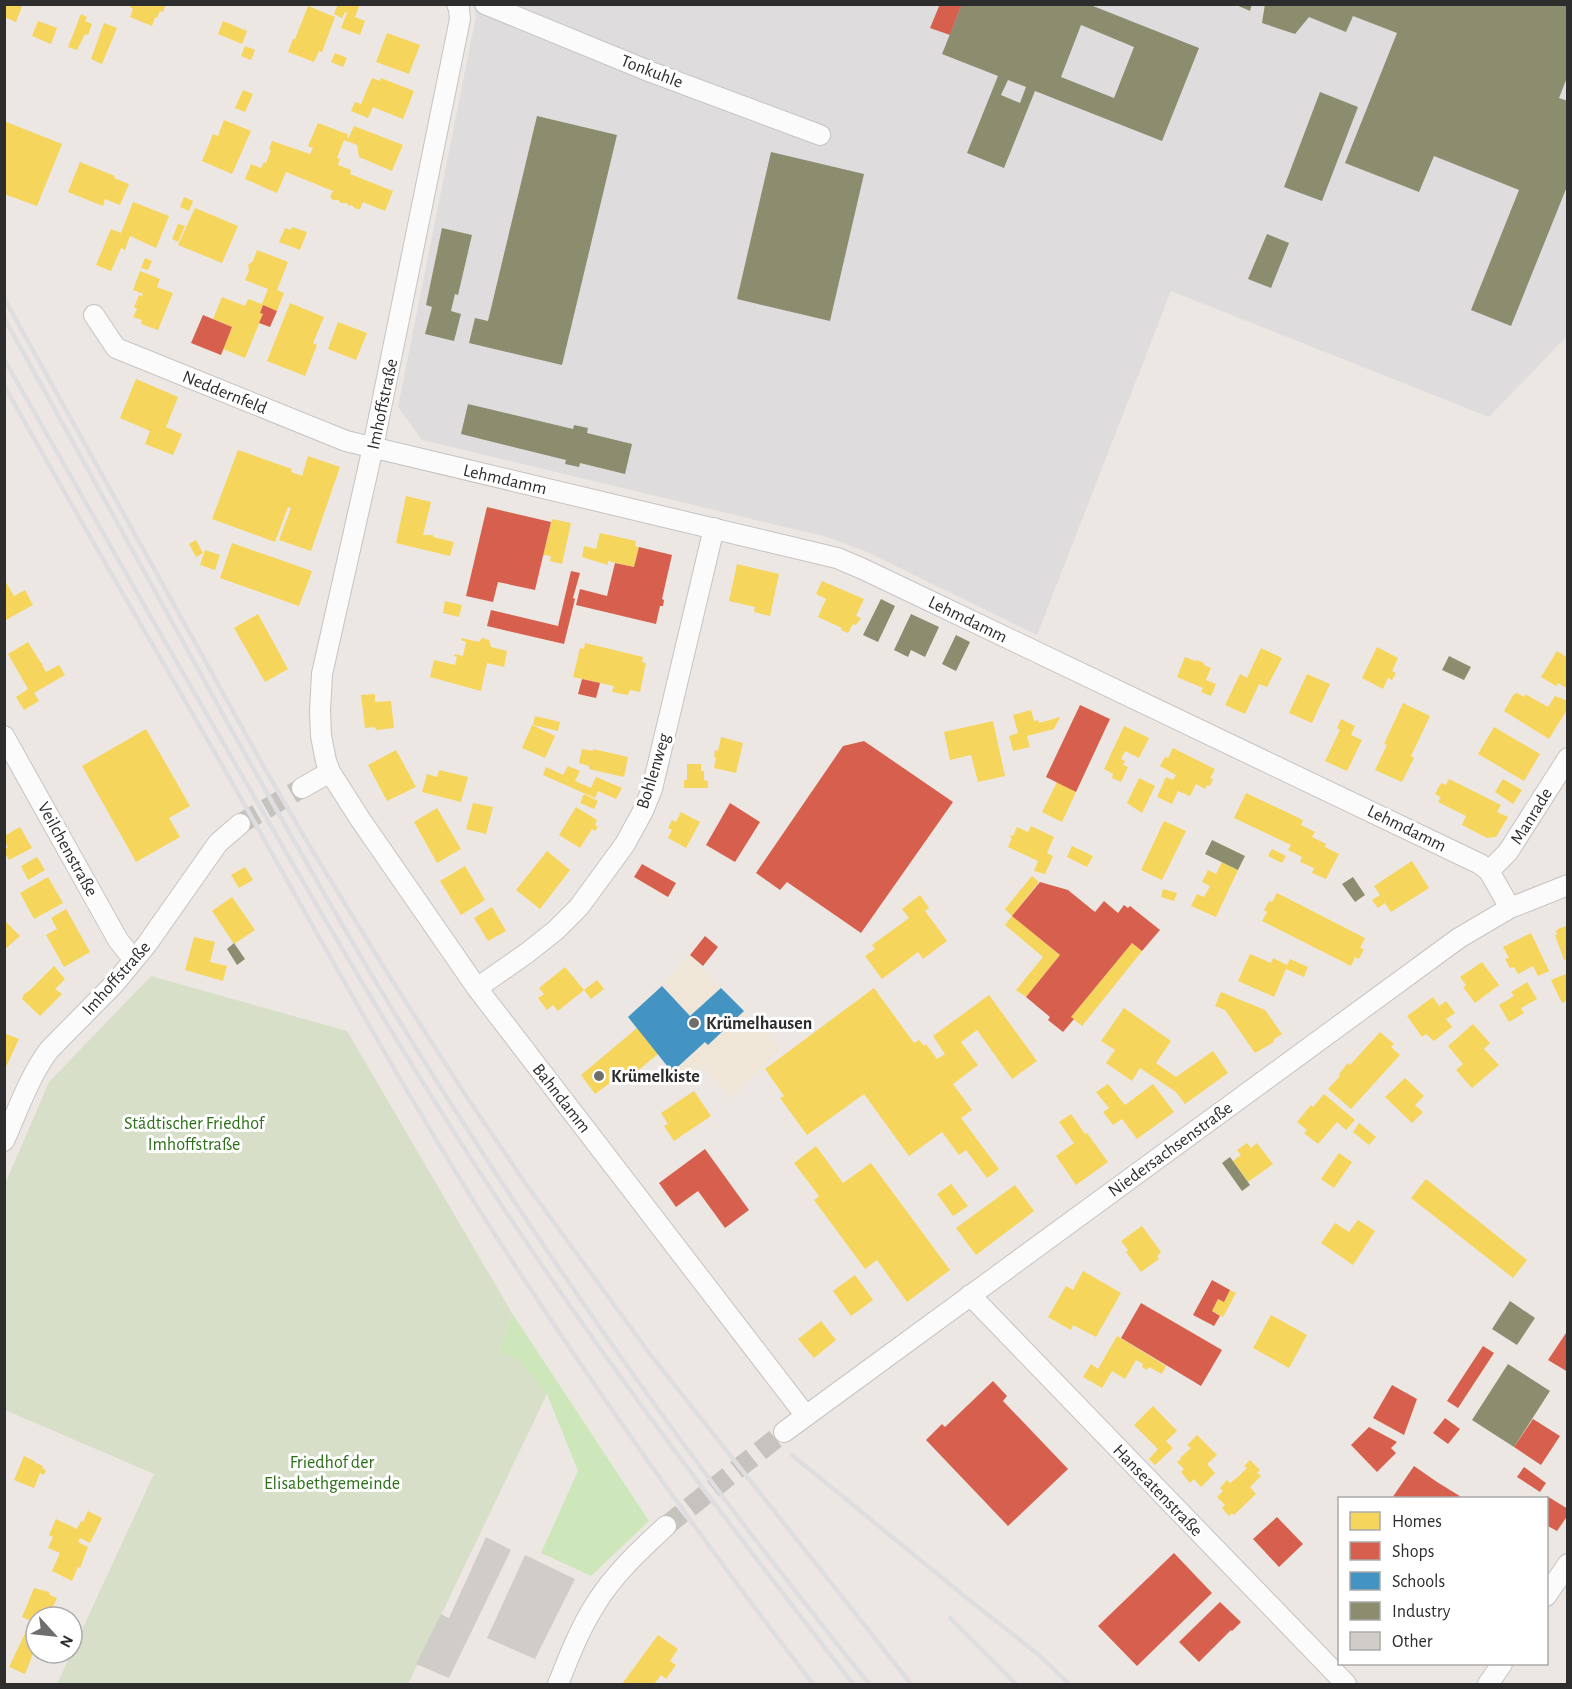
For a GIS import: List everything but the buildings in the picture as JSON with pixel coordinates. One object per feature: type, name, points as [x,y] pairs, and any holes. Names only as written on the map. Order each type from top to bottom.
[{"type":"street","name":"Imhoffstraße","points":[[330,771],[321,736],[322,674],[373,447],[460,19],[457,4]]},
{"type":"street","name":"Tonkuhle","points":[[485,4],[651,72],[820,135]]},
{"type":"street","name":"Neddernfeld","points":[[94,315],[116,348],[346,441],[373,447]]},
{"type":"street","name":"Lehmdamm","points":[[373,447],[837,558],[1480,864],[1489,871]]},
{"type":"street","name":"Bohlenweg","points":[[477,988],[556,930],[579,907],[625,844],[643,811],[652,789],[714,528]]},
{"type":"street","name":"Veilchenstraße","points":[[4,736],[118,940],[134,960]]},
{"type":"street","name":"Manrade","points":[[1489,871],[1508,852],[1568,758]]},
{"type":"street","points":[[302,788],[330,771]]},
{"type":"street","name":"Bahndamm","points":[[330,771],[360,819],[477,988],[806,1416]]},
{"type":"street","name":"Imhoffstraße","points":[[4,1141],[40,1062],[115,983],[147,944],[219,843],[240,824]]},
{"type":"street","points":[[1489,871],[1510,908]]},
{"type":"street","name":"Niedersachsenstraße","points":[[784,1432],[1459,938],[1510,908],[1568,885]]},
{"type":"street","name":"Hanseatenstraße","points":[[970,1295],[1346,1684]]},
{"type":"street","points":[[558,1684],[578,1636],[596,1603],[624,1567],[666,1526]]},
{"type":"street","points":[[1548,1593],[1568,1564]]},
{"type":"street","points":[[1488,1684],[1501,1665]]},
{"type":"shaded area","points":[[474,5],[1567,5],[1567,336],[1489,417],[1171,291],[1037,635],[867,552],[827,537],[422,440],[398,407],[476,16]]},
{"type":"shaded area","name":"Krümelhausen","points":[[689,955],[779,1047],[730,1098],[704,1067],[682,1081],[672,1072],[628,1017],[662,986]]},
{"type":"green space","points":[[151,976],[347,1031],[512,1313],[499,1352],[518,1359],[547,1394],[408,1684],[57,1684],[66,1665],[84,1665],[84,1626],[154,1474],[5,1410],[5,1184],[49,1082]]},
{"type":"green space","points":[[512,1313],[649,1521],[591,1576],[541,1553],[578,1471],[547,1394],[499,1352]]},
{"type":"tunnel","points":[[240,824],[302,788]]},
{"type":"tunnel","points":[[666,1526],[784,1432]]},
{"type":"railway","points":[[4,298],[265,769],[388,974],[466,1096],[528,1187],[650,1354],[911,1684]]},
{"type":"railway","points":[[4,318],[289,832],[426,1064],[520,1211],[622,1359],[746,1527],[869,1684]]},
{"type":"railway","points":[[4,359],[332,932],[398,1043],[467,1152],[543,1268],[629,1389],[853,1684]]},
{"type":"railway","points":[[4,385],[388,1058],[485,1219],[563,1338],[644,1455],[727,1571],[813,1684]]},
{"type":"railway","points":[[792,1455],[1039,1655],[1069,1684]]},
{"type":"railway","points":[[950,1618],[1016,1684]]},
{"type":"place","name":"Krümelhausen","points":[[694,1023]]},
{"type":"place","name":"Krümelkiste","points":[[599,1076]]},
{"type":"park label","name":"Städtischer Friedhof Imhoffstraße","points":[[194,1133]]},
{"type":"park label","name":"Friedhof der Elisabethgemeinde","points":[[332,1472]]}]
